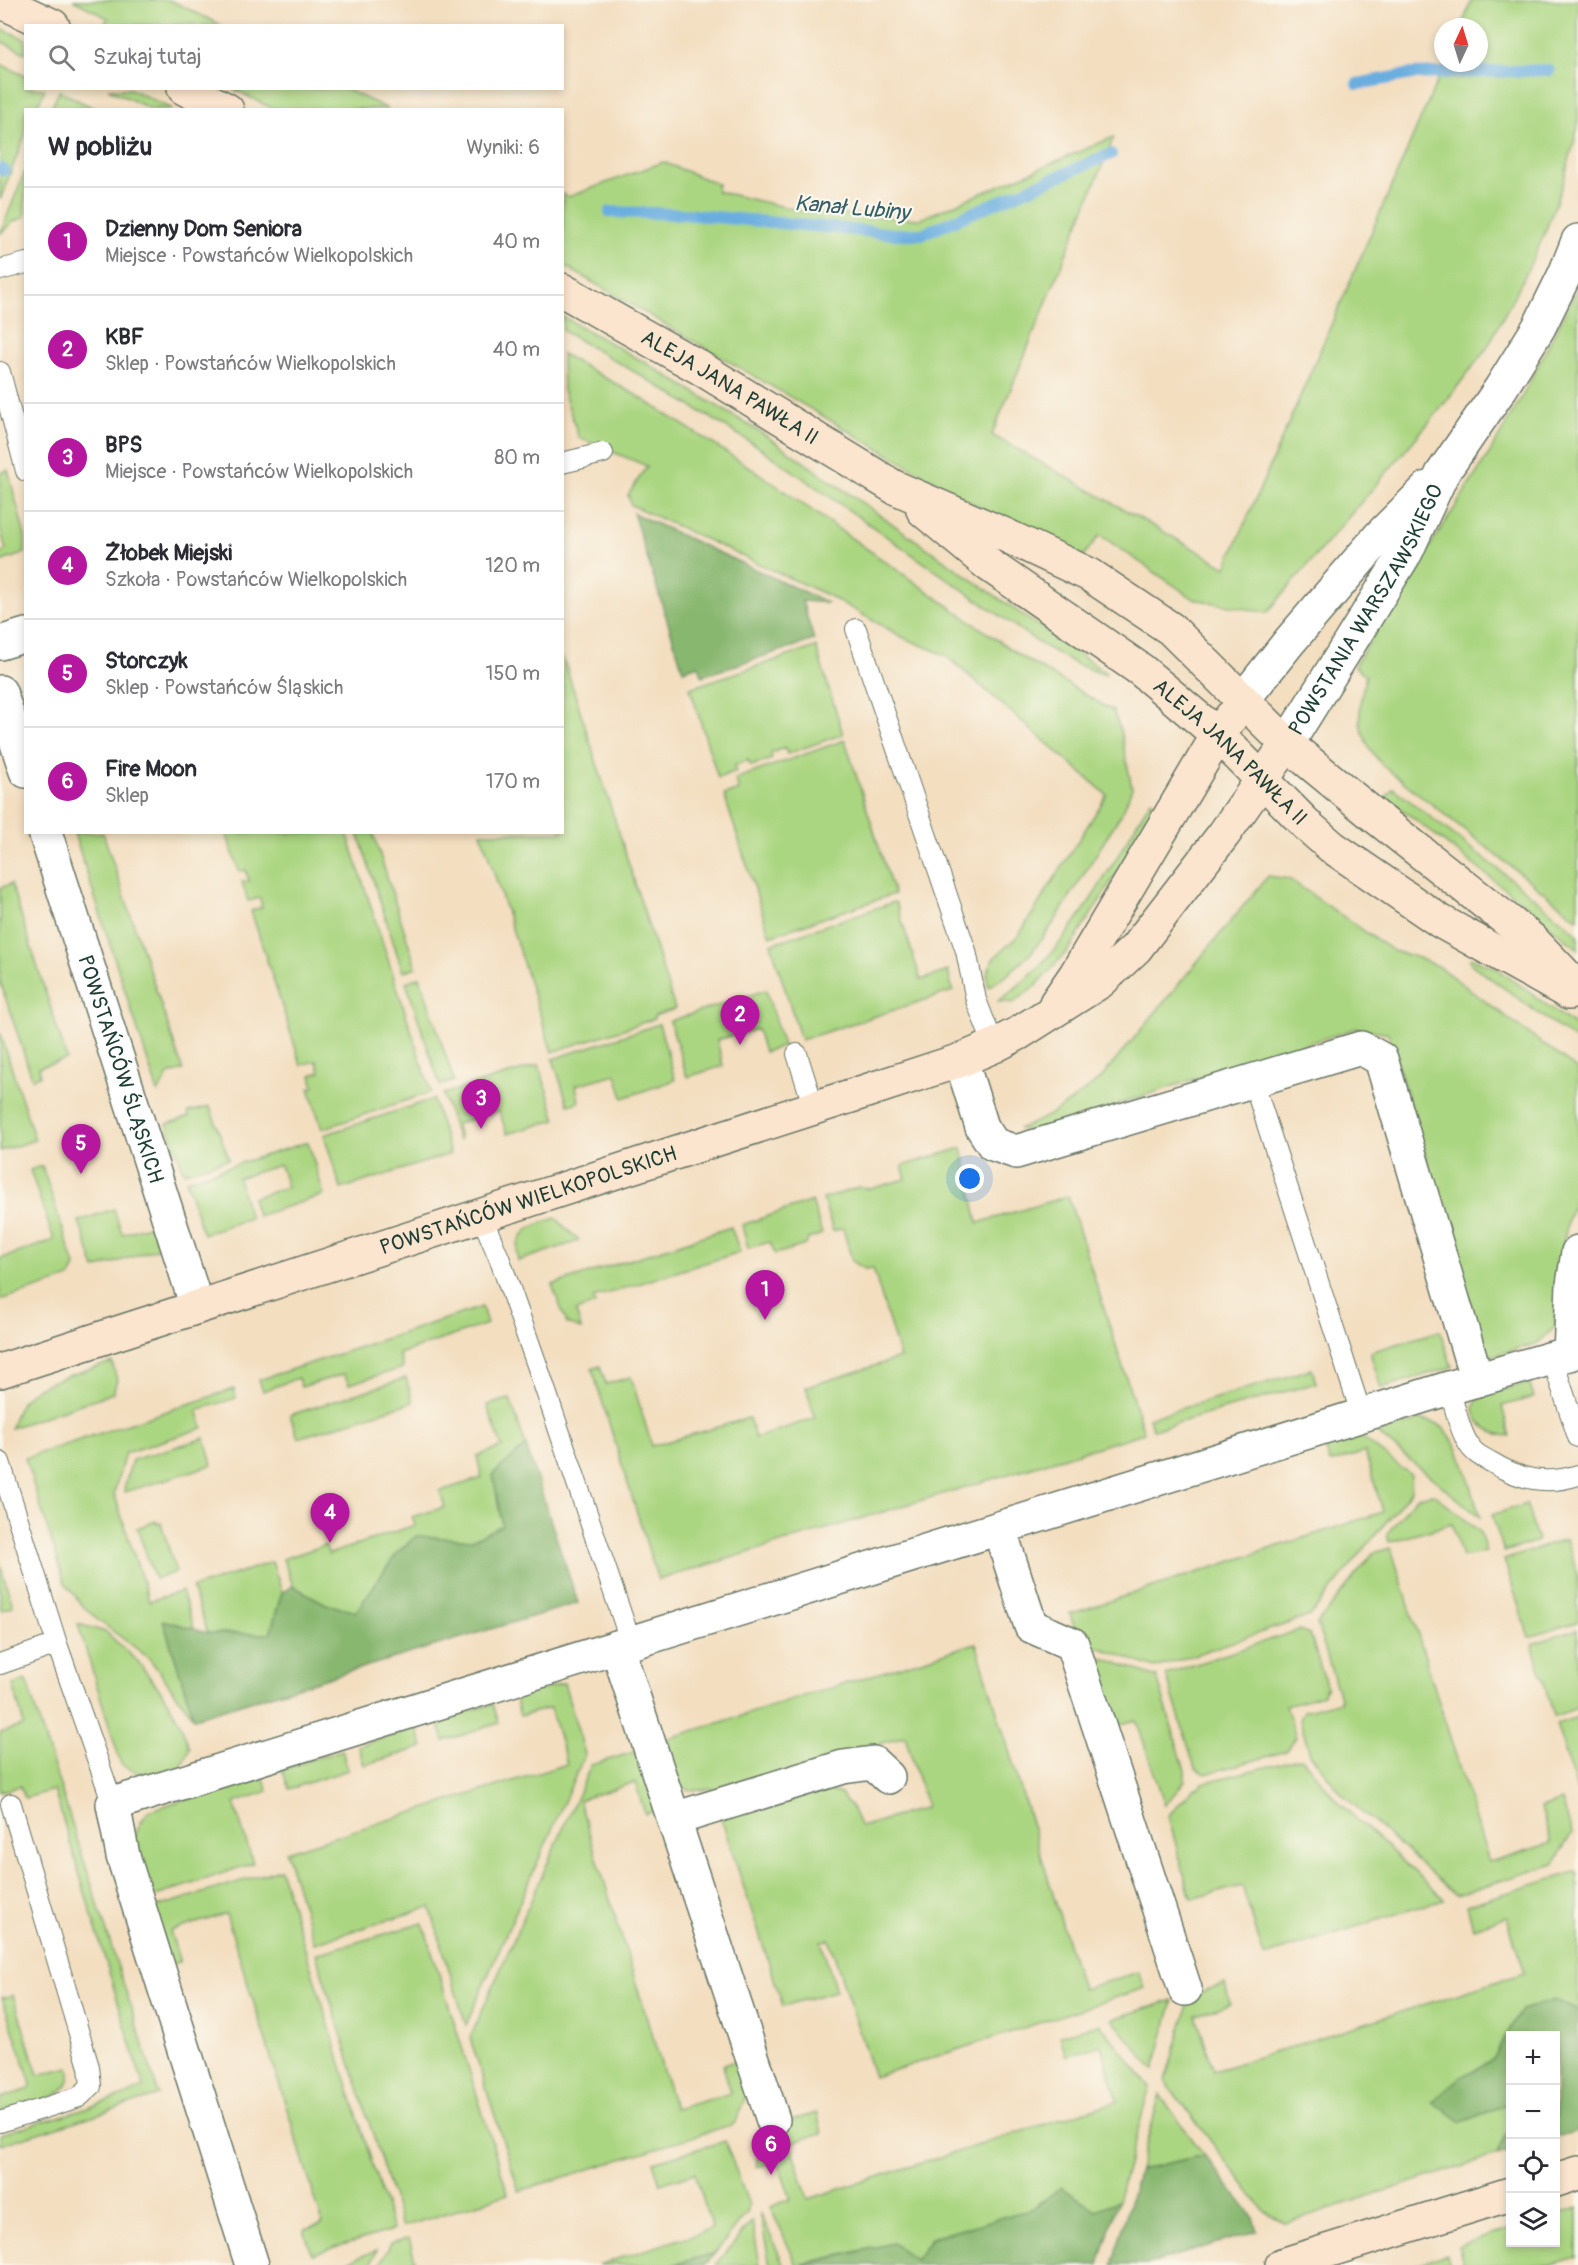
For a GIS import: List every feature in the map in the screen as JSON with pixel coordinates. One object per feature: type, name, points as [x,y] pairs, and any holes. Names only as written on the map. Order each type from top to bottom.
[{"type":"street","points":[[0,1],[49,24]]},
{"type":"street","points":[[188,90],[223,108]]},
{"type":"street","name":"POWSTANIA WARSZAWSKIEGO","points":[[1287,744],[1406,552],[1442,474],[1501,388],[1539,327],[1578,241]]},
{"type":"street","name":"ALEJA JANA PAWŁA II","points":[[564,291],[697,366],[894,487],[989,565],[1141,670],[1218,735],[1332,847],[1440,921],[1578,998]]},
{"type":"street","name":"POWSTANIA WARSZAWSKIEGO","points":[[1242,701],[1379,537],[1442,474]]},
{"type":"street","name":"ALEJA JANA PAWŁA II","points":[[894,487],[1090,575],[1178,634],[1287,744],[1376,818],[1532,939],[1578,988]]},
{"type":"street","points":[[0,643],[24,636]]},
{"type":"street","points":[[0,692],[24,765]]},
{"type":"street","name":"POWSTAŃCÓW WIELKOPOLSKICH","points":[[1048,1015],[1077,974],[1218,735],[1242,701]]},
{"type":"street","name":"POWSTAŃCÓW WIELKOPOLSKICH","points":[[0,1371],[961,1060],[994,1046],[1101,981],[1136,948],[1224,834],[1287,744]]},
{"type":"street","name":"POWSTAŃCÓW ŚLĄSKICH","points":[[46,834],[197,1307]]},
{"type":"street","points":[[961,1060],[982,1127],[993,1144],[1016,1152],[1362,1048],[1381,1059],[1463,1384]]},
{"type":"street","points":[[252,2265],[123,1856],[113,1804],[1463,1384],[1567,1356],[1578,1252]]},
{"type":"street","points":[[999,1528],[1031,1626],[1072,1644],[1185,1989]]},
{"type":"street","points":[[624,1645],[674,1819],[773,2120]]},
{"type":"street","points":[[674,1819],[843,1767],[873,1763],[888,1777]]},
{"type":"street","points":[[1560,2179],[1578,2173]]},
{"type":"street","points":[[1282,2265],[1506,2195]]},
{"type":"lane","points":[[0,270],[24,264]]},
{"type":"lane","points":[[0,372],[24,463]]},
{"type":"lane","points":[[564,463],[603,453]]},
{"type":"lane","points":[[856,630],[966,951],[976,999],[994,1046]]},
{"type":"lane","points":[[797,1054],[814,1108]]},
{"type":"lane","points":[[1253,1081],[1362,1416]]},
{"type":"lane","points":[[481,1215],[500,1260],[537,1365],[624,1645]]},
{"type":"lane","points":[[1567,1356],[1578,1437]]},
{"type":"lane","points":[[1463,1384],[1464,1433],[1474,1452],[1511,1474],[1539,1480],[1561,1480],[1578,1475]]},
{"type":"lane","points":[[0,1462],[57,1644],[113,1804]]},
{"type":"lane","points":[[0,1664],[57,1644]]},
{"type":"lane","points":[[0,2122],[79,2097],[91,2086],[89,2067],[11,1804]]},
{"type":"green space","points":[[73,0],[170,0],[219,24],[105,24],[108,18]]},
{"type":"green space","points":[[1472,0],[1578,0],[1578,127],[1564,180],[1544,235],[1527,271],[1487,348],[1437,413],[1267,613],[1194,599],[1100,535],[1083,556],[1005,522],[564,266],[564,195],[568,197],[663,162],[718,184],[716,191],[806,212],[920,219],[1114,137],[992,435],[1226,567],[1441,72],[1488,72],[1488,18],[1465,18]]},
{"type":"green space","points":[[0,28],[24,39],[24,53],[0,41]]},
{"type":"green space","points":[[0,64],[24,76],[24,90],[45,90],[36,108],[24,108],[24,138],[0,200]]},
{"type":"green space","points":[[110,90],[132,90],[171,108],[149,108]]},
{"type":"green space","points":[[235,90],[348,90],[386,108],[272,108]]},
{"type":"green space","points":[[59,91],[94,108],[51,108]]},
{"type":"green space","points":[[24,174],[24,217],[13,222],[0,234]]},
{"type":"green space","points":[[1578,287],[1578,919],[1383,766],[1367,744],[1360,723],[1360,701],[1366,675],[1354,666],[1489,454],[1524,393]]},
{"type":"green space","points":[[564,318],[646,363],[765,435],[1106,673],[1105,675],[1076,664],[1042,645],[757,446],[564,332]]},
{"type":"green space","points":[[564,355],[636,395],[754,470],[1022,657],[1113,711],[1120,729],[1132,788],[1123,811],[1053,924],[1031,953],[1005,977],[988,987],[987,975],[993,959],[1019,935],[1107,795],[945,655],[904,638],[833,598],[631,505],[628,495],[647,466],[579,438],[564,393]]},
{"type":"green space","points":[[8,470],[24,532],[24,553],[0,562],[0,553],[6,550],[0,528],[0,473]]},
{"type":"green space","points":[[633,513],[828,603],[802,601],[814,640],[702,676],[699,665],[683,670]]},
{"type":"green space","points":[[816,647],[843,734],[787,754],[785,748],[771,753],[772,759],[751,766],[748,760],[734,766],[736,771],[718,778],[690,688]]},
{"type":"green space","points":[[564,660],[675,1009],[654,1016],[654,1019],[552,1052],[481,834],[564,834]]},
{"type":"green space","points":[[845,740],[894,894],[770,936],[724,795],[739,790],[735,779]]},
{"type":"green space","points":[[1393,788],[1578,934],[1578,949],[1514,896],[1386,797]]},
{"type":"green space","points":[[1151,800],[1159,806],[1070,948],[1036,986],[1013,1003],[998,1001],[1046,959],[1066,935],[1102,882]]},
{"type":"green space","points":[[74,834],[103,834],[183,1070],[168,1075],[158,1093]]},
{"type":"green space","points":[[226,834],[347,834],[431,1092],[322,1129],[309,1088],[314,1087],[311,1075],[320,1072],[317,1061],[301,1065],[251,911],[262,907],[260,898],[248,901],[242,882],[249,881],[246,870],[239,871]]},
{"type":"green space","points":[[358,834],[373,834],[416,967],[403,972]]},
{"type":"green space","points":[[1268,876],[1289,879],[1393,951],[1416,957],[1439,967],[1578,1070],[1578,1188],[1568,1219],[1560,1263],[1555,1327],[1538,1343],[1492,1356],[1485,1353],[1388,1033],[1357,1028],[1045,1129],[1031,1131],[1018,1129],[1062,1107],[1102,1077]]},
{"type":"green space","points":[[11,884],[67,1059],[39,1067],[40,1076],[32,1078],[0,981],[0,888]]},
{"type":"green space","points":[[894,902],[921,980],[948,971],[953,991],[801,1040],[771,944]]},
{"type":"green space","points":[[1472,958],[1498,969],[1578,1028],[1578,1042],[1471,964]]},
{"type":"green space","points":[[420,977],[454,1081],[440,1085],[406,982]]},
{"type":"green space","points":[[766,990],[783,1046],[764,1052],[757,1029],[717,1040],[723,1066],[687,1077],[670,1021]]},
{"type":"green space","points":[[659,1024],[675,1080],[623,1098],[616,1074],[576,1085],[579,1102],[568,1105],[553,1059]]},
{"type":"green space","points":[[0,1032],[35,1140],[0,1151]]},
{"type":"green space","points":[[539,1065],[556,1120],[507,1134],[499,1111],[456,1124],[460,1139],[458,1140],[443,1094]]},
{"type":"green space","points":[[433,1099],[450,1154],[341,1189],[324,1135]]},
{"type":"green space","points":[[210,1107],[229,1159],[184,1172],[167,1124],[189,1117],[188,1112]]},
{"type":"green space","points":[[308,1142],[324,1195],[257,1216],[252,1198],[287,1187],[280,1165],[238,1178],[250,1218],[203,1234],[186,1180]]},
{"type":"green space","points":[[962,1148],[978,1223],[1068,1196],[1144,1433],[658,1580],[592,1369],[600,1366],[606,1384],[631,1377],[652,1446],[749,1418],[755,1438],[815,1418],[806,1387],[900,1358],[873,1268],[865,1269],[852,1261],[843,1228],[833,1231],[823,1199],[859,1187],[870,1189],[906,1179],[902,1166]]},
{"type":"green space","points":[[42,1166],[75,1266],[70,1278],[0,1300],[0,1259],[54,1240],[30,1170]]},
{"type":"green space","points":[[812,1201],[822,1234],[808,1239],[806,1245],[775,1254],[770,1242],[748,1248],[742,1225]]},
{"type":"green space","points":[[114,1209],[122,1234],[151,1225],[159,1248],[95,1269],[79,1221]]},
{"type":"green space","points":[[556,1218],[579,1241],[518,1261],[517,1251],[521,1236],[532,1227]]},
{"type":"green space","points":[[731,1227],[740,1252],[593,1298],[595,1304],[576,1311],[581,1329],[567,1324],[552,1285]]},
{"type":"green space","points":[[482,1307],[487,1324],[399,1354],[403,1368],[349,1384],[344,1374],[301,1387],[298,1378],[263,1391],[259,1380]]},
{"type":"green space","points":[[1440,1331],[1452,1367],[1381,1388],[1370,1352]]},
{"type":"green space","points":[[112,1362],[117,1380],[113,1393],[11,1428],[19,1406],[35,1390],[56,1380]]},
{"type":"green space","points":[[1312,1369],[1316,1383],[1153,1430],[1149,1418]]},
{"type":"green space","points":[[406,1378],[413,1402],[298,1438],[290,1415]]},
{"type":"green space","points":[[1529,1383],[1534,1397],[1502,1406],[1510,1437],[1492,1432],[1482,1425],[1474,1410],[1478,1400],[1494,1392]]},
{"type":"green space","points":[[234,1389],[236,1398],[197,1410],[203,1428],[125,1453],[114,1493],[149,1601],[182,1591],[194,1629],[163,1621],[194,1718],[149,1658],[98,1620],[83,1606],[65,1583],[25,1458]]},
{"type":"green space","points":[[510,1399],[526,1446],[493,1474],[502,1525],[472,1540],[416,1536],[397,1553],[356,1612],[326,1604],[293,1586],[283,1559],[325,1545],[329,1554],[415,1525],[412,1517],[445,1507],[440,1491],[482,1478],[477,1456],[502,1447],[487,1405]]},
{"type":"green space","points":[[1420,1420],[1438,1424],[1453,1441],[1465,1466],[1480,1517],[1377,1433]]},
{"type":"green space","points":[[1361,1437],[1411,1475],[1411,1491],[1310,1616],[1155,1668],[1079,1640],[1070,1614],[1383,1512],[1365,1452],[1330,1463],[1325,1447]]},
{"type":"green space","points":[[205,1438],[212,1465],[125,1492],[132,1460]]},
{"type":"green space","points":[[526,1446],[578,1603],[194,1718],[163,1620],[208,1633],[270,1634],[282,1592],[293,1586],[326,1604],[356,1612],[397,1553],[416,1536],[472,1540],[502,1525],[493,1474]]},
{"type":"green space","points":[[1434,1494],[1480,1532],[1486,1552],[1462,1557],[1452,1524],[1389,1542],[1387,1534],[1416,1497]]},
{"type":"green space","points":[[1526,1504],[1538,1541],[1504,1552],[1492,1515]]},
{"type":"green space","points":[[156,1521],[157,1524],[161,1523],[176,1572],[155,1579],[137,1528]]},
{"type":"green space","points":[[1566,1539],[1578,1576],[1578,1622],[1529,1637],[1504,1560]]},
{"type":"green space","points":[[1391,1548],[1489,1862],[1551,1843],[1541,1808],[1562,1801],[1572,1833],[1554,1864],[1456,1895],[1343,1795],[1310,1754],[1300,1720],[1304,1711],[1341,1701],[1317,1624],[1373,1553]]},
{"type":"green space","points":[[272,1562],[282,1592],[270,1634],[208,1633],[192,1588]]},
{"type":"green space","points":[[0,1564],[13,1606],[1,1610],[0,1607]]},
{"type":"green space","points":[[78,1624],[106,1632],[138,1662],[160,1690],[178,1719],[190,1748],[181,1767],[143,1774],[121,1764]]},
{"type":"green space","points":[[1578,1629],[1578,1708],[1554,1716],[1532,1644]]},
{"type":"green space","points":[[1299,1630],[1310,1634],[1327,1688],[1323,1695],[1286,1705],[1296,1737],[1286,1751],[1206,1774],[1195,1768],[1166,1674]]},
{"type":"green space","points":[[976,1643],[1082,1989],[1139,1972],[1145,1988],[874,2077],[829,1939],[821,1942],[836,1991],[783,2006],[720,1815],[816,1787],[841,1794],[853,1810],[861,1827],[927,1807],[905,1736],[714,1796],[711,1788],[688,1790],[681,1786],[672,1772],[663,1740]]},
{"type":"green space","points":[[1097,1656],[1157,1677],[1185,1771],[1185,1781],[1165,1805],[1136,1720],[1115,1726],[1090,1666]]},
{"type":"green space","points":[[26,1680],[159,2095],[0,2145],[0,2134],[82,2110],[144,2088],[54,1790],[25,1798],[20,1786],[0,1792],[0,1733],[24,1725],[13,1685]]},
{"type":"green space","points":[[564,1683],[585,1754],[466,2025],[430,1907],[314,1943],[286,1852],[567,1764],[550,1708],[520,1716],[515,1698]]},
{"type":"green space","points":[[493,1704],[499,1723],[444,1741],[438,1721]]},
{"type":"green space","points":[[1578,1717],[1578,1789],[1577,1790],[1556,1724]]},
{"type":"green space","points":[[417,1727],[423,1747],[364,1765],[358,1746]]},
{"type":"green space","points":[[342,1750],[348,1770],[289,1789],[282,1769]]},
{"type":"green space","points":[[637,1751],[656,1810],[645,1814],[635,1782],[579,1800],[675,2109],[731,2093],[723,2065],[742,2059],[750,2087],[734,2124],[519,2191],[470,2038],[591,1765]]},
{"type":"green space","points":[[1302,1758],[1338,1802],[1444,1899],[1264,1956],[1242,1886],[1191,1899],[1168,1816],[1194,1788],[1199,1787],[1202,1783]]},
{"type":"green space","points":[[262,1773],[268,1791],[234,1803],[253,1863],[147,1899],[133,1840],[149,1811]]},
{"type":"green space","points":[[280,1869],[393,2230],[312,2254],[304,2230],[323,2224],[226,1914],[170,1931],[180,1962],[168,1965],[151,1909]]},
{"type":"green space","points":[[1578,1873],[1578,2011],[1555,2000],[1521,2010],[1509,2031],[1506,2031],[1506,2036],[1492,2060],[1461,2077],[1462,2122],[1506,2105],[1506,2132],[1497,2155],[1285,2223],[1264,2211],[1165,2081],[1191,1995],[1225,1984],[1230,2004],[1196,2015],[1214,2071],[1524,1973],[1507,1917],[1473,1928],[1467,1905]]},
{"type":"green space","points":[[423,1923],[508,2194],[402,2227],[316,1954]]},
{"type":"green space","points":[[13,1995],[38,2075],[69,2067],[70,2078],[57,2094],[0,2112],[0,2098],[30,2089],[31,2083],[2,1998]]},
{"type":"green space","points":[[1173,2000],[1154,2070],[1112,2019]]},
{"type":"green space","points":[[1555,2000],[1578,2011],[1578,2131],[1560,2136],[1560,2031],[1509,2031],[1521,2010]]},
{"type":"green space","points":[[1100,2024],[1150,2087],[1118,2201],[1096,2210],[1045,2199],[1034,2208],[932,2238],[915,2261],[893,2243],[797,2265],[770,2207],[791,2199],[777,2161],[756,2168],[758,2154],[775,2125],[817,2113],[822,2133],[790,2143],[808,2199],[1118,2101],[1101,2045],[1066,2056],[1060,2035]]},
{"type":"green space","points":[[1506,2036],[1506,2105],[1462,2122],[1432,2102],[1461,2077],[1492,2060]]},
{"type":"green space","points":[[1160,2095],[1204,2155],[1139,2170]]},
{"type":"green space","points":[[1506,2132],[1506,2152],[1497,2155]]},
{"type":"green space","points":[[725,2141],[749,2205],[747,2213],[715,2253],[673,2265],[598,2265],[712,2229],[695,2173],[660,2184],[653,2162]]},
{"type":"green space","points":[[1204,2155],[1253,2217],[1257,2231],[1146,2265],[1112,2265],[1139,2170]]},
{"type":"green space","points":[[1061,2187],[1096,2210],[1118,2201],[1099,2265],[803,2265],[893,2243],[915,2260],[932,2238],[1034,2208]]},
{"type":"green space","points":[[1578,2208],[1578,2258],[1553,2265],[1464,2265],[1458,2246],[1506,2230],[1506,2247],[1560,2247],[1560,2214]]},
{"type":"green space","points":[[760,2212],[784,2265],[770,2265]]},
{"type":"green space","points":[[752,2221],[760,2265],[716,2265]]},
{"type":"green space","points":[[409,2238],[415,2260],[402,2265],[380,2265],[391,2243]]},
{"type":"green space","points":[[377,2250],[370,2265],[340,2265]]},
{"type":"green space","points":[[715,2253],[705,2265],[673,2265]]},
{"type":"green space","points":[[1447,2254],[1450,2265],[1414,2265]]},
{"type":"waterway","name":"Kanał Lubiny","points":[[1357,84],[1412,74],[1549,70]]},
{"type":"waterway","name":"Kanał Lubiny","points":[[610,212],[684,214],[896,234],[922,234],[1111,154]]},
{"type":"waterway","name":"Kanał Lubiny","points":[[0,169],[4,170]]},
{"type":"place","name":"KBF","points":[[740,1045]]},
{"type":"place","name":"BPS","points":[[481,1129]]},
{"type":"place","name":"Storczyk","points":[[81,1174]]},
{"type":"place","name":"Dzienny Dom Seniora","points":[[765,1320]]},
{"type":"place","name":"Żłobek Miejski","points":[[330,1543]]},
{"type":"place","name":"Fire Moon","points":[[771,2175]]}]
